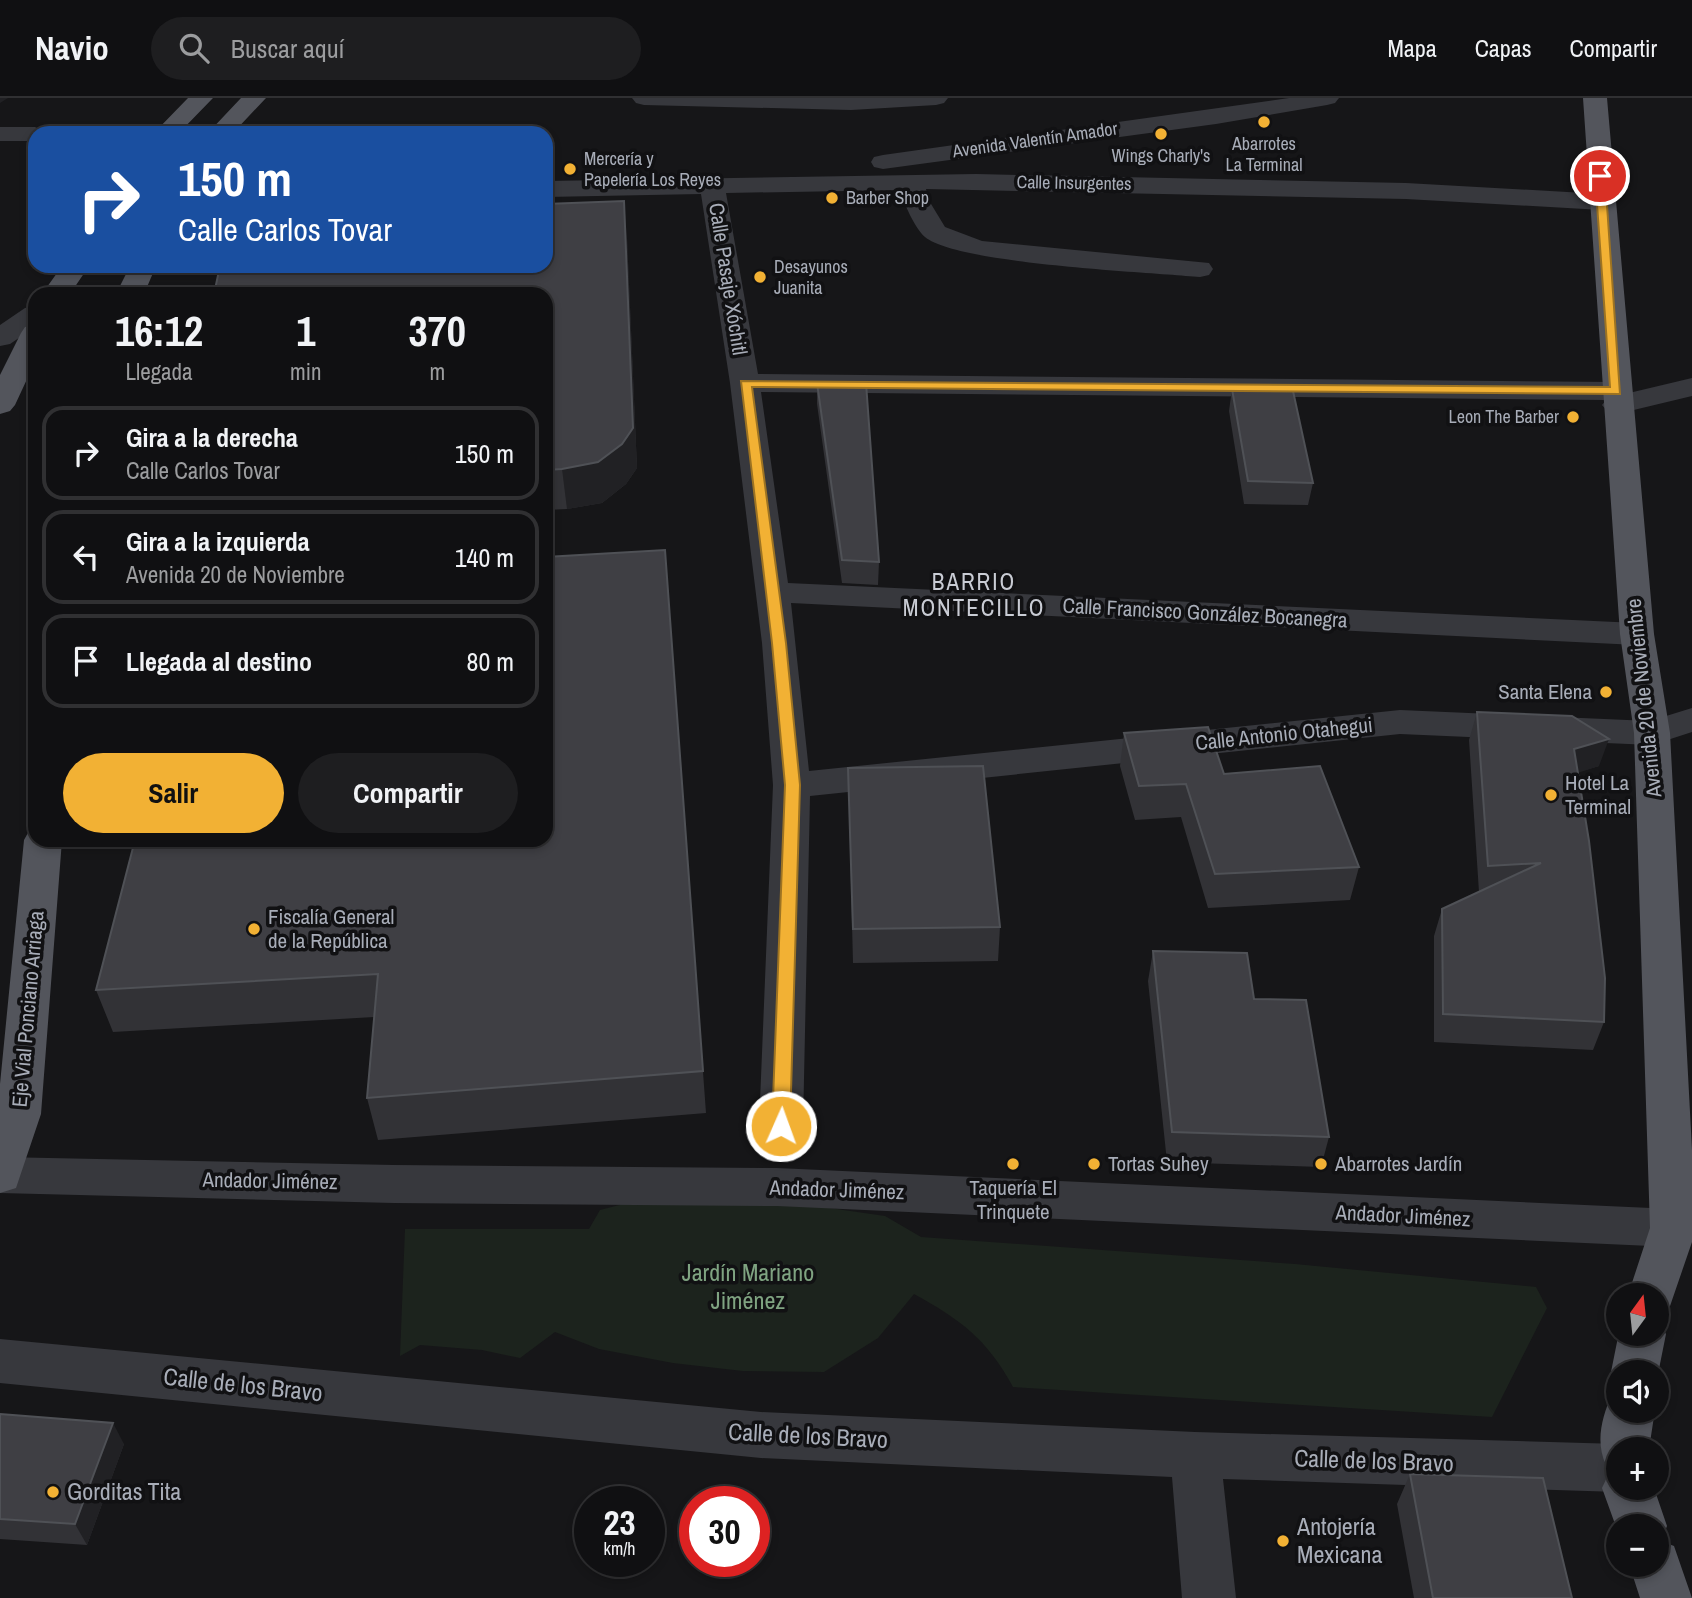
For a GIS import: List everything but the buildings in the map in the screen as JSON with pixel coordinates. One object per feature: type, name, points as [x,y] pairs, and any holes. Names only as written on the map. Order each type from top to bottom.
[{"type":"main road","points":[[173,126],[201,98]]},
{"type":"main road","points":[[226,126],[254,98]]},
{"type":"main road","name":"Avenida 20 de Noviembre","points":[[1595,98],[1601,202],[1637,634],[1652,733],[1673,1228],[1656,1283]]},
{"type":"main road","points":[[0,405],[28,347]]},
{"type":"main road","name":"Eje Vial Ponciano Arriaga","points":[[0,1175],[19,1114],[42,847]]},
{"type":"main road","points":[[1660,1577],[1667,1598]]},
{"type":"street","points":[[644,98],[851,103],[936,98]]},
{"type":"street","name":"Avenida Valentín Amador","points":[[723,188],[993,144],[1269,110],[1327,98]]},
{"type":"street","points":[[0,134],[28,134]]},
{"type":"street","points":[[913,181],[915,200],[935,232],[978,248],[1200,269]]},
{"type":"street","name":"Calle Insurgentes","points":[[553,190],[723,188],[913,181],[1406,191],[1601,202]]},
{"type":"street","points":[[553,198],[723,188]]},
{"type":"street","name":"Calle Pasaje Xóchitl","points":[[723,188],[772,592],[792,785],[781,1126]]},
{"type":"street","points":[[0,304],[28,304]]},
{"type":"street","points":[[0,338],[28,319]]},
{"type":"street","points":[[745,383],[1617,398],[1692,387]]},
{"type":"street","name":"Calle Francisco González Bocanegra","points":[[772,592],[1637,634]]},
{"type":"street","points":[[1652,733],[1692,720]]},
{"type":"street","name":"Calle Antonio Otahegui","points":[[792,785],[1400,722],[1652,733]]},
{"type":"street","name":"Andador Jiménez","points":[[0,1175],[394,1184],[777,1187],[1673,1228]]},
{"type":"street","name":"Calle de los Bravo","points":[[0,1361],[761,1435],[1195,1455],[1606,1468]]},
{"type":"street","points":[[1195,1455],[1209,1598]]},
{"type":"green space","name":"Jardín Mariano Jiménez","points":[[643,1199],[795,1203],[885,1216],[921,1237],[1295,1264],[1536,1287],[1547,1308],[1492,1417],[1013,1387],[983,1343],[959,1322],[914,1294],[878,1338],[824,1372],[743,1371],[673,1363],[599,1349],[555,1332],[520,1358],[482,1350],[420,1345],[400,1356],[405,1229],[589,1229],[600,1210]]},
{"type":"place","name":"Abarrotes La Terminal","points":[[1264,122]]},
{"type":"place","name":"Wings Charly's","points":[[1161,134]]},
{"type":"place","name":"Mercería y Papelería Los Reyes","points":[[570,169]]},
{"type":"place","name":"Barber Shop","points":[[832,198]]},
{"type":"place","name":"Desayunos Juanita","points":[[760,277]]},
{"type":"place","name":"Leon The Barber","points":[[1573,417]]},
{"type":"place","name":"Santa Elena","points":[[1606,692]]},
{"type":"place","name":"Hotel La Terminal","points":[[1551,795]]},
{"type":"place","name":"Fiscalía General de la República","points":[[254,929]]},
{"type":"place","name":"Taquería El Trinquete","points":[[1013,1164]]},
{"type":"place","name":"Tortas Suhey","points":[[1094,1164]]},
{"type":"place","name":"Abarrotes Jardín","points":[[1321,1164]]},
{"type":"place","name":"Gorditas Tita","points":[[53,1492]]},
{"type":"place","name":"Antojería Mexicana","points":[[1283,1541]]},
{"type":"district","name":"BARRIO MONTECILLO","points":[[974,595]]},
{"type":"route","points":[[781,1126],[792,785],[779,643],[745,383],[1616,391],[1600,176]]}]
